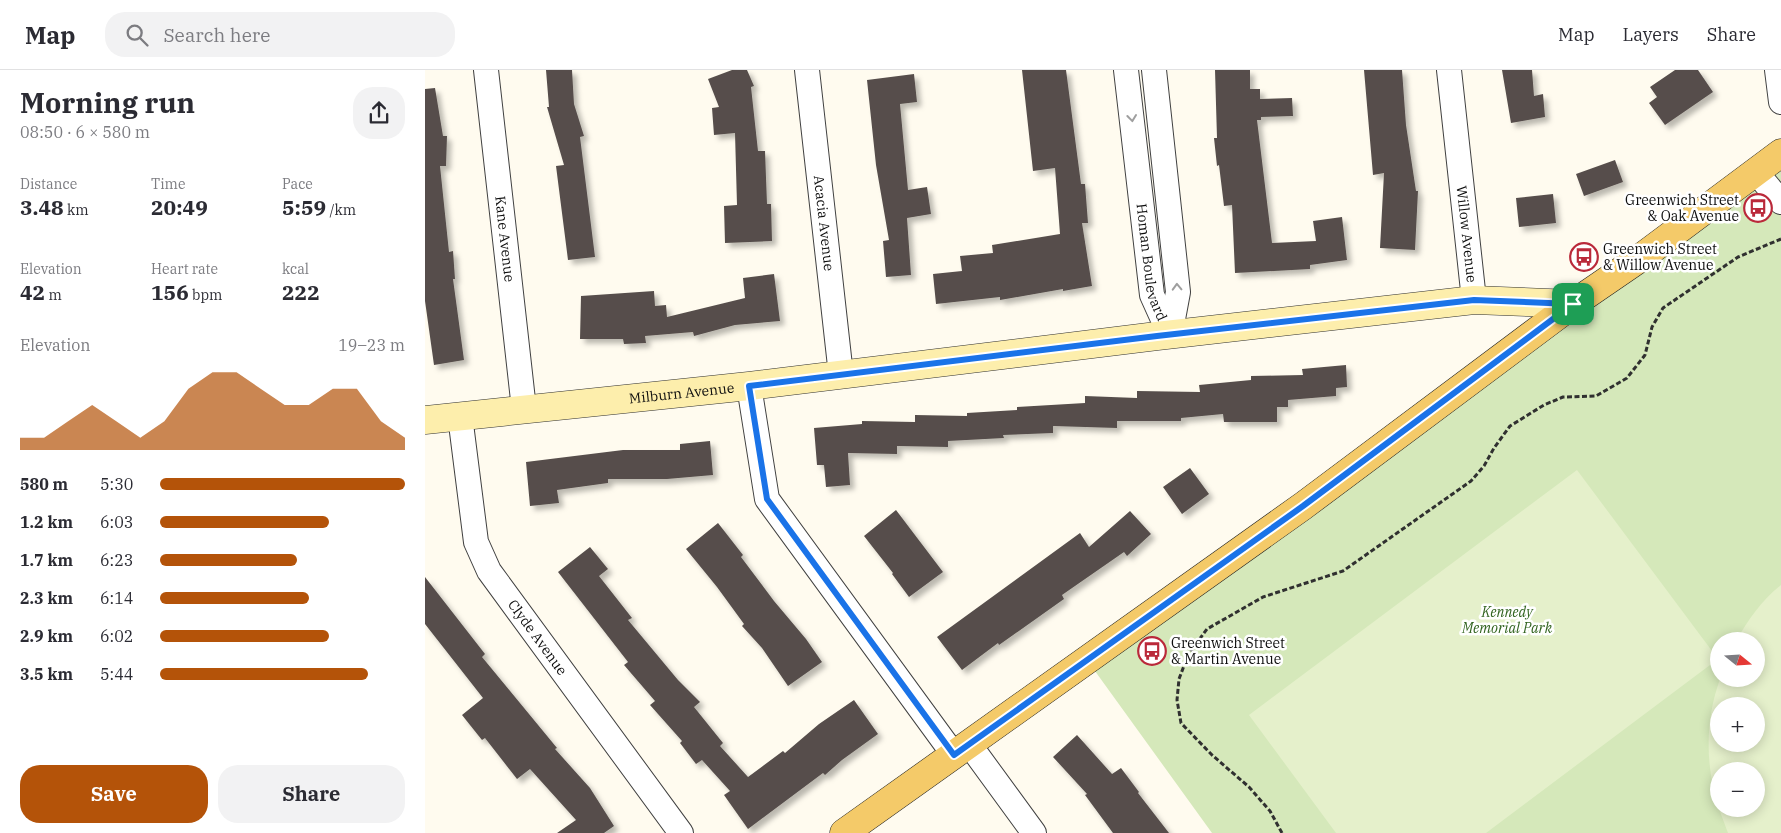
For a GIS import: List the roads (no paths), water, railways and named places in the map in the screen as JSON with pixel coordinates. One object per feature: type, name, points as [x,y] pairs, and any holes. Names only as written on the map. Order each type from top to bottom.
[{"type":"main road","points":[[844,833],[1303,506],[1573,304],[1643,256],[1781,154]]},
{"type":"street","name":"Kane Avenue","points":[[486,70],[524,409]]},
{"type":"street","name":"Acacia Avenue","points":[[807,70],[841,375]]},
{"type":"street","name":"Homan Boulevard","points":[[1126,70],[1152,295],[1170,335]]},
{"type":"street","name":"Homan Boulevard","points":[[1154,70],[1178,292],[1170,335]]},
{"type":"street","name":"Willow Avenue","points":[[1449,70],[1474,300],[1573,304]]},
{"type":"street","points":[[1777,70],[1781,102]]},
{"type":"street","points":[[1756,172],[1781,202]]},
{"type":"street","name":"Milburn Avenue","points":[[425,420],[749,386],[1474,300]]},
{"type":"street","points":[[749,386],[767,499],[961,750],[1034,833]]},
{"type":"street","name":"Clyde Avenue","points":[[460,416],[476,542],[489,571],[681,833]]},
{"type":"place","name":"Greenwich Street & Oak Avenue","points":[[1758,208]]},
{"type":"place","name":"Greenwich Street & Willow Avenue","points":[[1584,257]]},
{"type":"place","name":"Greenwich Street & Martin Avenue","points":[[1152,651]]},
{"type":"park label","name":"Kennedy Memorial Park","points":[[1507,620]]}]
